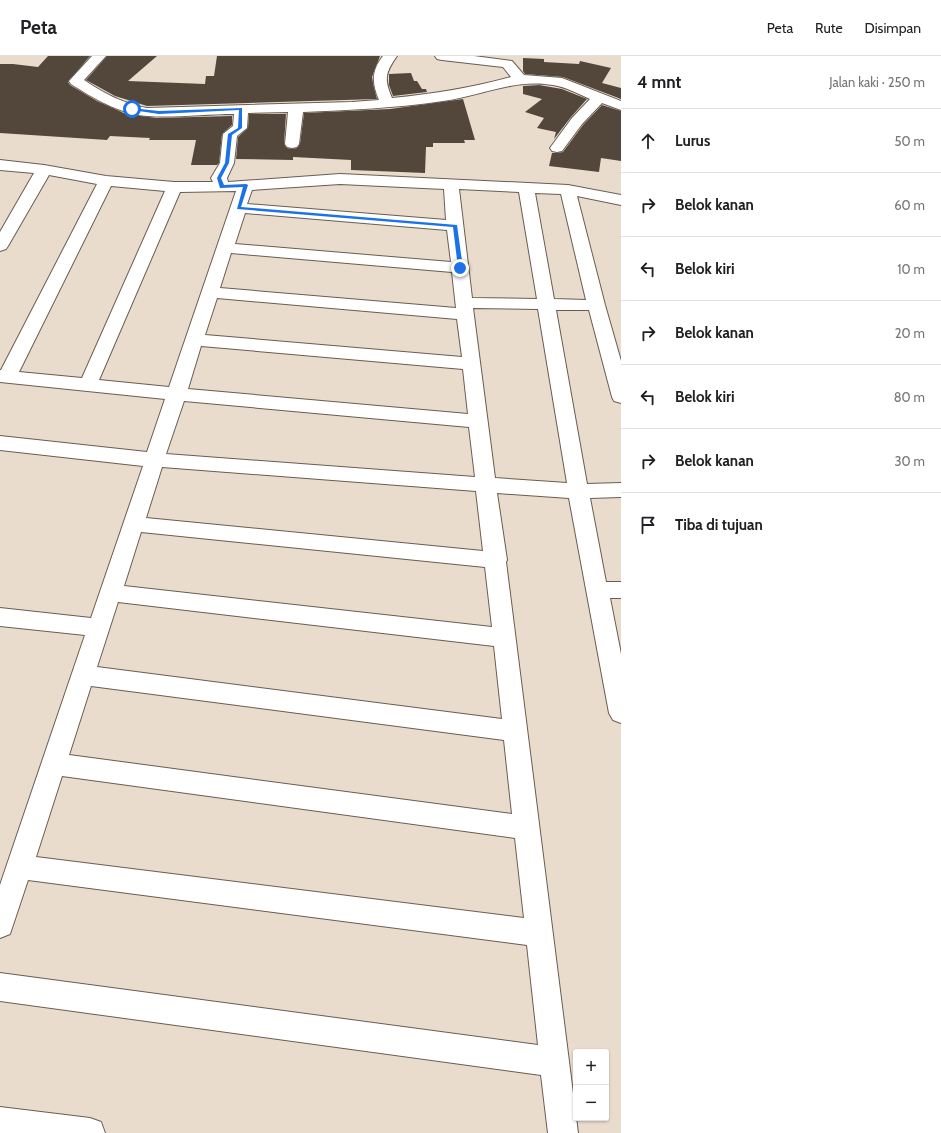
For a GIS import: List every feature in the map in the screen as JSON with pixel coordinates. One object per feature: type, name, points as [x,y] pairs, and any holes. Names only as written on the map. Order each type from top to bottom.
[{"type":"street","points":[[99,56],[76,81],[114,102],[132,109],[159,112],[296,108],[387,103],[461,94],[520,79],[557,81],[602,97],[621,106]]},
{"type":"street","points":[[387,103],[379,83],[379,77],[384,63],[390,56]]},
{"type":"street","points":[[442,56],[507,64],[520,79]]},
{"type":"street","points":[[557,148],[583,112],[602,97]]},
{"type":"street","points":[[292,144],[296,108]]},
{"type":"street","points":[[222,187],[219,178],[227,163],[230,134],[240,128],[241,109]]},
{"type":"street","points":[[0,165],[44,170],[106,181],[174,187],[222,187],[340,179],[451,186],[526,187],[568,190],[621,200]]},
{"type":"street","points":[[0,246],[44,170]]},
{"type":"street","points":[[106,181],[4,376],[176,394],[479,421]]},
{"type":"street","points":[[0,925],[246,185]]},
{"type":"street","points":[[451,186],[563,1133]]},
{"type":"street","points":[[88,385],[174,187]]},
{"type":"street","points":[[526,187],[578,491],[621,713]]},
{"type":"street","points":[[568,190],[596,305],[618,368],[621,397]]},
{"type":"street","points":[[238,208],[455,226]]},
{"type":"street","points":[[225,248],[460,268]]},
{"type":"street","points":[[210,292],[465,309],[547,304],[596,305]]},
{"type":"street","points":[[194,340],[472,364]]},
{"type":"street","points":[[0,444],[155,460],[487,485],[578,491],[621,490]]},
{"type":"street","points":[[133,524],[496,560]]},
{"type":"street","points":[[597,590],[621,590]]},
{"type":"street","points":[[110,593],[505,638]]},
{"type":"street","points":[[0,617],[99,628]]},
{"type":"street","points":[[83,674],[516,731]]},
{"type":"street","points":[[53,764],[527,828]]},
{"type":"street","points":[[20,867],[540,933]]},
{"type":"street","points":[[0,987],[555,1062]]},
{"type":"street","points":[[0,1122],[90,1133]]},
{"type":"building","points":[[48,56],[90,56],[68,82],[70,85],[97,101],[126,114],[157,118],[232,116],[232,125],[222,134],[219,163],[217,165],[191,165],[196,140],[149,140],[150,138],[110,136],[107,140],[0,133],[0,64],[38,67]]},
{"type":"building","points":[[107,56],[157,56],[128,81],[205,84],[206,76],[214,76],[217,56],[380,56],[372,77],[377,99],[147,106],[115,96],[86,80]]},
{"type":"building","points":[[523,58],[544,59],[544,62],[579,64],[580,61],[611,68],[602,83],[621,88],[621,99],[563,77],[525,74],[523,71]]},
{"type":"building","points":[[411,73],[414,81],[417,81],[422,89],[426,89],[427,92],[393,96],[389,85],[389,74]]},
{"type":"building","points":[[539,85],[562,89],[587,99],[554,139],[556,132],[537,128],[544,118],[525,112],[542,99],[523,94],[523,86]]},
{"type":"building","points":[[463,99],[475,140],[464,140],[465,143],[433,143],[433,147],[426,147],[425,173],[351,170],[351,160],[293,157],[293,160],[236,159],[238,137],[248,128],[249,114],[286,114],[284,144],[287,148],[292,149],[297,148],[300,144],[304,113],[390,109]]},
{"type":"building","points":[[602,105],[621,111],[621,161],[601,158],[599,172],[549,166],[552,153],[563,152],[583,125]]},
{"type":"route","points":[[132,109],[159,112],[241,109],[240,128],[230,134],[227,163],[226,167],[221,171],[219,178],[222,187],[246,185],[238,208],[455,226],[460,268]]}]
